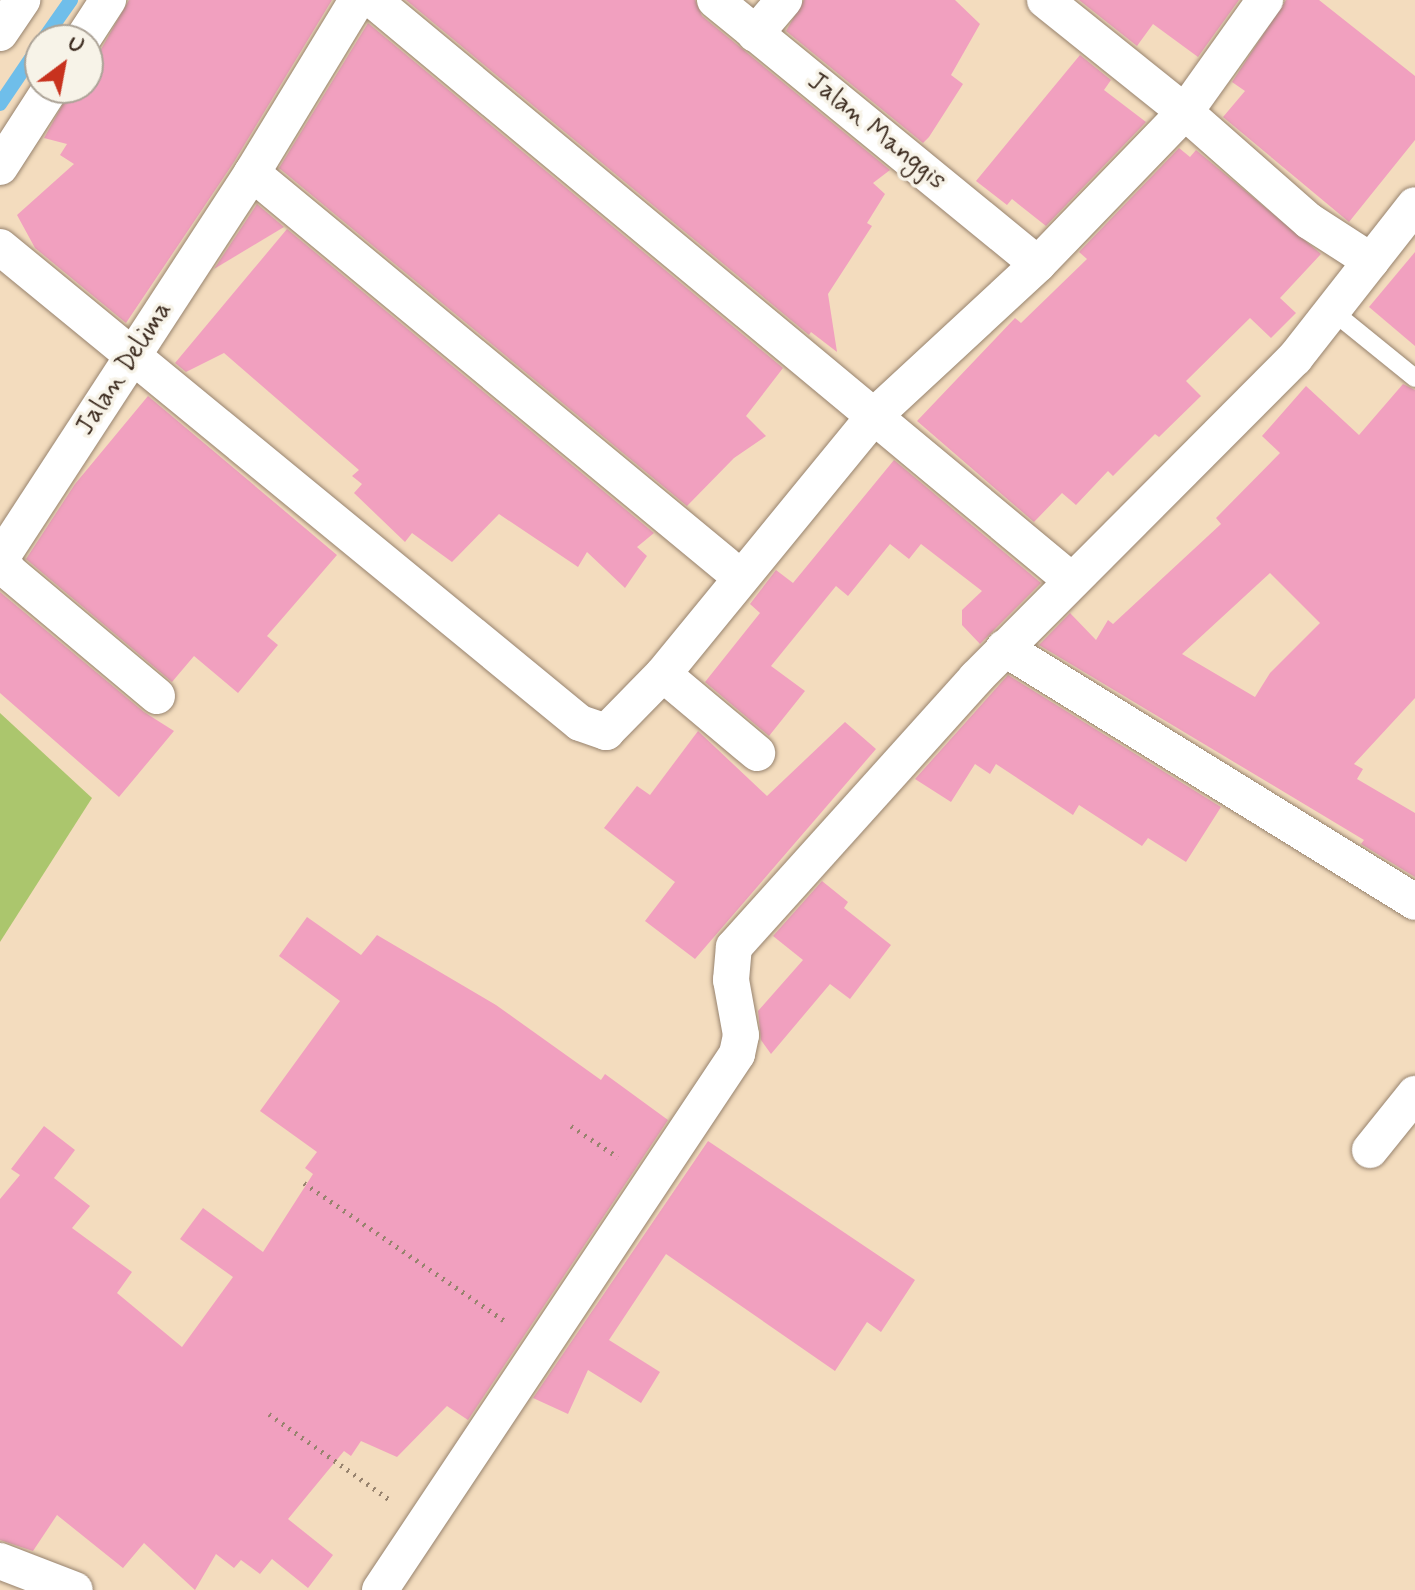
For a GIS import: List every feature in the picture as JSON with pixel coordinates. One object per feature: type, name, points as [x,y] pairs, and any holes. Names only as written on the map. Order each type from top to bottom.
[{"type":"street","points":[[0,33],[22,0]]},
{"type":"street","points":[[92,24],[108,0]]},
{"type":"street","name":"Jalan Delima","points":[[157,696],[1,562],[252,173],[357,0]]},
{"type":"street","points":[[373,0],[1072,581]]},
{"type":"street","name":"Jalan Manggis","points":[[715,0],[1038,264]]},
{"type":"street","points":[[755,34],[784,0]]},
{"type":"street","points":[[1045,0],[1185,112],[1309,221],[1371,261]]},
{"type":"street","points":[[0,247],[580,723],[601,733],[615,728],[663,674],[739,576],[874,416],[1038,264],[1185,112],[1265,0]]},
{"type":"street","points":[[0,167],[41,104]]},
{"type":"street","points":[[252,173],[739,576]]},
{"type":"street","points":[[380,1590],[545,1349],[652,1180],[737,1054],[741,1035],[731,980],[734,947],[1004,648],[1268,386],[1415,205]]},
{"type":"street","points":[[1004,648],[1415,902]]},
{"type":"street","points":[[663,674],[757,753]]},
{"type":"street","points":[[1370,1150],[1415,1094]]},
{"type":"street","points":[[0,1561],[75,1590]]},
{"type":"lane","points":[[1331,310],[1415,378]]},
{"type":"path","points":[[571,1126],[652,1180]]},
{"type":"path","points":[[304,1183],[545,1349]]},
{"type":"path","points":[[269,1414],[424,1523]]},
{"type":"green space","points":[[0,713],[92,798],[0,942]]},
{"type":"building","points":[[129,0],[332,0],[234,162],[126,323],[35,248],[17,215],[74,164],[60,155],[67,144],[44,138],[63,104],[104,104],[104,44]]},
{"type":"building","points":[[406,0],[695,0],[702,16],[890,170],[873,183],[885,194],[867,223],[872,226],[828,294],[837,352],[811,332],[809,335]]},
{"type":"building","points":[[804,0],[955,0],[980,24],[951,75],[963,84],[923,143],[786,31]]},
{"type":"building","points":[[1079,0],[1239,0],[1198,57],[1153,24],[1137,46]]},
{"type":"building","points":[[1286,0],[1319,0],[1415,76],[1415,140],[1349,222],[1223,117],[1245,91],[1232,82]]},
{"type":"building","points":[[368,23],[783,368],[746,416],[766,436],[734,458],[687,506],[279,168]]},
{"type":"building","points":[[1080,55],[1111,80],[1104,90],[1146,122],[1046,226],[1012,199],[1007,205],[976,181]]},
{"type":"building","points":[[1179,148],[1190,157],[1196,150],[1321,254],[1280,298],[1296,313],[1271,338],[1250,318],[1186,381],[1201,396],[1159,437],[1155,434],[1113,476],[1108,471],[1076,505],[1062,493],[1034,522],[917,421],[1015,318],[1021,323],[1087,259],[1079,252]]},
{"type":"building","points":[[257,204],[284,227],[214,269]]},
{"type":"building","points":[[287,229],[654,533],[637,547],[647,556],[625,588],[587,552],[578,567],[499,514],[452,562],[412,533],[405,542],[354,493],[362,484],[352,476],[359,470],[224,353],[186,372],[175,363]]},
{"type":"building","points":[[1415,252],[1415,346],[1369,307]]},
{"type":"building","points":[[1403,384],[1415,390],[1415,698],[1354,764],[1363,769],[1357,779],[1415,813],[1415,877],[1361,844],[1364,840],[1039,645],[1070,613],[1096,640],[1108,620],[1113,624],[1221,524],[1216,518],[1280,453],[1262,436],[1306,386],[1359,435]],"holes":[[[1270,573],[1320,623],[1270,673],[1255,697],[1182,654]]]},
{"type":"building","points":[[148,396],[337,555],[267,636],[278,645],[238,693],[194,656],[172,682],[26,559],[75,484]]},
{"type":"building","points":[[894,460],[1041,583],[980,644],[962,625],[962,610],[982,591],[921,544],[909,559],[890,544],[848,596],[836,586],[771,666],[805,691],[769,736],[705,682],[760,613],[750,604],[776,570],[793,583]]},
{"type":"building","points":[[0,592],[144,712],[174,731],[119,797],[0,693]]},
{"type":"building","points":[[1008,675],[1221,807],[1186,862],[1148,838],[1142,846],[1079,805],[1073,815],[996,764],[990,774],[975,764],[951,802],[915,779]]},
{"type":"building","points":[[845,722],[876,749],[695,959],[645,921],[675,882],[604,828],[637,786],[650,795],[698,731],[767,796]]},
{"type":"building","points":[[822,881],[848,902],[844,908],[891,945],[850,999],[830,984],[771,1054],[761,1040],[758,1011],[803,960],[773,936]]},
{"type":"building","points":[[307,917],[361,955],[377,935],[496,1005],[601,1080],[605,1074],[668,1120],[468,1420],[447,1406],[397,1457],[361,1441],[351,1456],[344,1451],[288,1519],[333,1555],[308,1588],[272,1559],[260,1574],[241,1560],[234,1568],[216,1554],[195,1590],[144,1543],[123,1568],[57,1515],[33,1551],[0,1540],[0,1199],[20,1175],[11,1169],[44,1126],[75,1150],[54,1178],[90,1206],[72,1228],[132,1272],[117,1293],[182,1347],[233,1277],[180,1239],[203,1208],[263,1252],[313,1174],[305,1168],[317,1152],[260,1111],[340,1001],[279,956]]},
{"type":"building","points":[[708,1141],[915,1280],[881,1332],[867,1322],[835,1371],[666,1254],[609,1340],[660,1372],[641,1403],[588,1370],[568,1414],[533,1398]]},
{"type":"waterway","points":[[54,24],[71,0]]},
{"type":"waterway","points":[[0,104],[24,69]]}]
